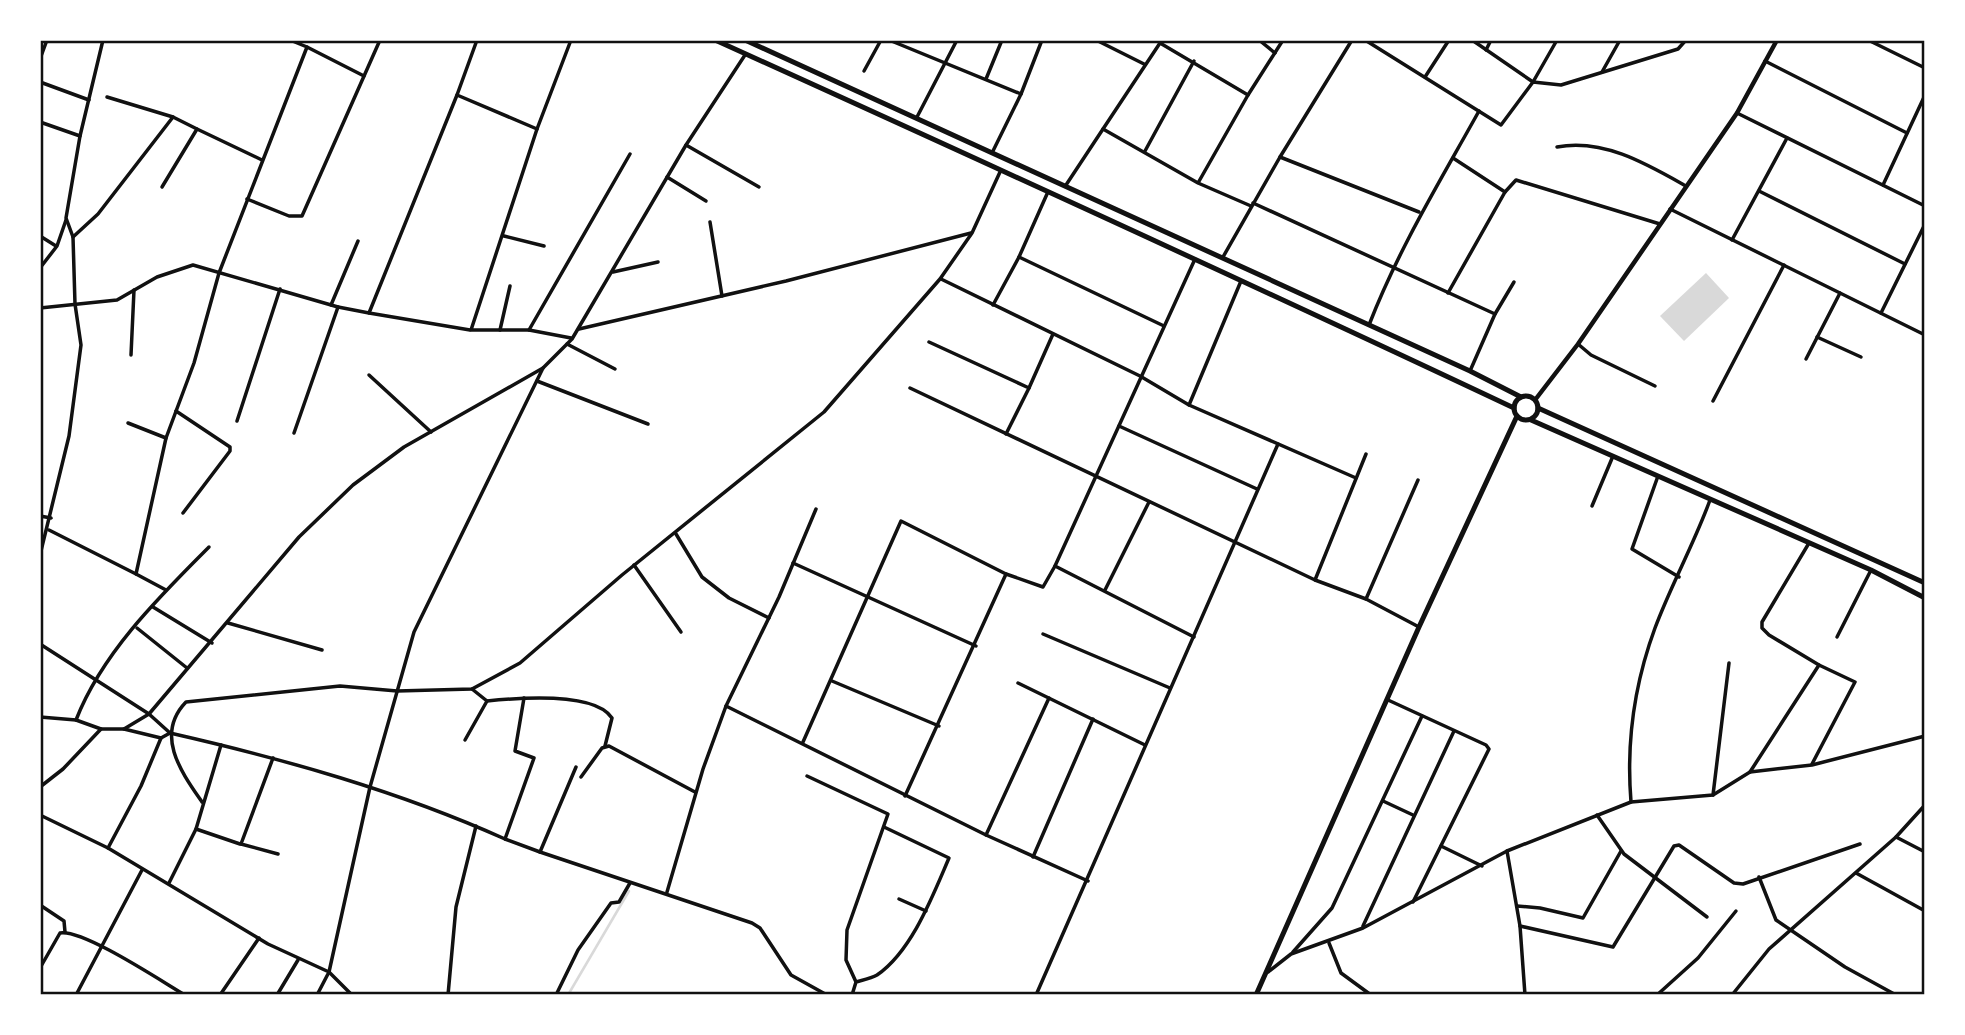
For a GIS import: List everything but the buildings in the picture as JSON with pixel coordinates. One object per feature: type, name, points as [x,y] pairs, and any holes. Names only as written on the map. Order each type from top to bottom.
[{"type":"main road","points":[[715,40],[1047,194],[1242,279],[1514,408],[1517,416],[1419,627],[1256,995]]},
{"type":"main road","points":[[750,41],[1470,370],[1521,397],[1535,400],[1538,408],[1925,583]]},
{"type":"main road","points":[[1514,408],[1521,397]]},
{"type":"main road","points":[[1531,420],[1538,408]]},
{"type":"main road","points":[[1517,416],[1871,570],[1925,598]]},
{"type":"street","points":[[40,59],[47,40]]},
{"type":"street","points":[[40,268],[57,246],[66,218],[80,136],[103,40]]},
{"type":"street","points":[[290,40],[364,76]]},
{"type":"street","points":[[247,199],[289,216],[302,216],[380,40]]},
{"type":"street","points":[[369,313],[477,40]]},
{"type":"street","points":[[471,330],[537,129],[571,40]]},
{"type":"street","points":[[864,71],[881,40]]},
{"type":"street","points":[[889,40],[1021,94]]},
{"type":"street","points":[[911,49],[915,40]]},
{"type":"street","points":[[917,117],[948,62],[957,40]]},
{"type":"street","points":[[986,79],[1002,40]]},
{"type":"street","points":[[992,153],[1021,94],[1042,40]]},
{"type":"street","points":[[1096,40],[1144,65]]},
{"type":"street","points":[[1259,40],[1275,52]]},
{"type":"street","points":[[1198,183],[1283,40]]},
{"type":"street","points":[[1223,257],[1280,157],[1352,40]]},
{"type":"street","points":[[1365,40],[1501,125],[1533,82],[1557,40]]},
{"type":"street","points":[[1425,77],[1449,40]]},
{"type":"street","points":[[1472,40],[1533,82],[1560,85],[1678,48],[1686,40]]},
{"type":"street","points":[[1486,50],[1491,40]]},
{"type":"street","points":[[1602,72],[1620,40]]},
{"type":"street","points":[[1535,400],[1578,344],[1737,113],[1777,40]]},
{"type":"street","points":[[1868,40],[1925,68]]},
{"type":"street","points":[[1066,185],[1159,42],[1248,95]]},
{"type":"street","points":[[135,574],[166,438],[194,363],[219,273],[307,47]]},
{"type":"street","points":[[124,729],[149,714],[187,668],[212,643],[299,537],[353,485],[431,432],[543,368],[567,344],[579,329],[686,145],[746,54]]},
{"type":"street","points":[[1764,60],[1907,133]]},
{"type":"street","points":[[1145,151],[1194,61]]},
{"type":"street","points":[[40,82],[89,100]]},
{"type":"street","points":[[457,95],[537,129]]},
{"type":"street","points":[[1883,185],[1925,95]]},
{"type":"street","points":[[107,96],[173,117],[262,160]]},
{"type":"street","points":[[1369,325],[1392,267],[1419,212],[1479,111]]},
{"type":"street","points":[[1737,113],[1925,206]]},
{"type":"street","points":[[73,237],[99,214],[173,117]]},
{"type":"street","points":[[40,122],[80,136]]},
{"type":"street","points":[[162,187],[197,129]]},
{"type":"street","points":[[1103,129],[1198,183],[1495,314]]},
{"type":"street","points":[[1732,240],[1787,138]]},
{"type":"street","points":[[1557,147],[1576,143],[1594,145],[1660,171],[1686,186]]},
{"type":"street","points":[[686,145],[759,187]]},
{"type":"street","points":[[528,330],[630,154]]},
{"type":"street","points":[[1280,157],[1419,212]]},
{"type":"street","points":[[1452,158],[1505,192]]},
{"type":"street","points":[[108,848],[141,786],[161,738],[170,733],[186,702],[340,686],[397,691],[472,689],[520,663],[634,565],[676,534],[824,412],[940,279],[972,233],[1000,172]]},
{"type":"street","points":[[667,177],[706,201]]},
{"type":"street","points":[[1448,293],[1511,183],[1522,181],[1660,224]]},
{"type":"street","points":[[1759,191],[1905,264]]},
{"type":"street","points":[[993,304],[1019,257],[1047,194]]},
{"type":"street","points":[[1670,209],[1925,335]]},
{"type":"street","points":[[40,555],[69,436],[80,345],[75,304],[73,237],[66,218]]},
{"type":"street","points":[[710,222],[722,296]]},
{"type":"street","points":[[1881,313],[1925,224]]},
{"type":"street","points":[[579,329],[972,233]]},
{"type":"street","points":[[40,236],[57,246]]},
{"type":"street","points":[[504,236],[544,246]]},
{"type":"street","points":[[331,305],[358,241]]},
{"type":"street","points":[[1019,257],[1164,326]]},
{"type":"street","points":[[803,742],[901,521],[1006,574],[1043,587],[1195,258]]},
{"type":"street","points":[[613,272],[658,262]]},
{"type":"street","points":[[40,308],[117,300],[157,278],[193,265],[338,307],[369,313],[471,330],[528,330],[572,338]]},
{"type":"street","points":[[1713,401],[1784,265]]},
{"type":"street","points":[[940,279],[1140,376],[1189,405],[1356,478]]},
{"type":"street","points":[[1189,405],[1242,279]]},
{"type":"street","points":[[1470,370],[1495,314],[1514,282]]},
{"type":"street","points":[[500,330],[510,286]]},
{"type":"street","points":[[237,421],[280,289]]},
{"type":"street","points":[[131,355],[134,290]]},
{"type":"street","points":[[1806,359],[1840,293]]},
{"type":"street","points":[[294,433],[338,307]]},
{"type":"street","points":[[1006,434],[1053,334]]},
{"type":"street","points":[[1817,337],[1861,357]]},
{"type":"street","points":[[929,342],[1029,388]]},
{"type":"street","points":[[567,344],[615,369]]},
{"type":"street","points":[[1578,344],[1591,355],[1655,386]]},
{"type":"street","points":[[317,995],[329,972],[370,787],[414,632],[543,368]]},
{"type":"street","points":[[369,375],[431,432]]},
{"type":"street","points":[[537,381],[648,424]]},
{"type":"street","points":[[910,388],[1315,580],[1366,599],[1419,627]]},
{"type":"street","points":[[176,411],[230,447],[230,451],[183,513]]},
{"type":"street","points":[[128,423],[166,438]]},
{"type":"street","points":[[1119,426],[1258,489]]},
{"type":"street","points":[[1036,995],[1278,444]]},
{"type":"street","points":[[1315,580],[1366,453]]},
{"type":"street","points":[[1592,506],[1612,456]]},
{"type":"street","points":[[1658,476],[1632,550],[1679,577]]},
{"type":"street","points":[[1366,599],[1418,480]]},
{"type":"street","points":[[1631,802],[1628,761],[1636,695],[1655,627],[1679,577],[1710,500]]},
{"type":"street","points":[[1105,591],[1149,502]]},
{"type":"street","points":[[667,892],[695,792],[726,706],[769,618],[816,509]]},
{"type":"street","points":[[40,516],[51,518]]},
{"type":"street","points":[[48,530],[166,590]]},
{"type":"street","points":[[676,534],[702,577],[730,598],[769,618]]},
{"type":"street","points":[[1810,543],[1762,622],[1762,628],[1819,666],[1855,682],[1812,765]]},
{"type":"street","points":[[76,720],[95,679],[166,590],[209,547]]},
{"type":"street","points":[[793,563],[976,646]]},
{"type":"street","points":[[634,565],[681,632]]},
{"type":"street","points":[[1055,566],[1194,637]]},
{"type":"street","points":[[1837,636],[1871,570]]},
{"type":"street","points":[[905,796],[976,646],[1006,574]]},
{"type":"street","points":[[153,607],[212,643]]},
{"type":"street","points":[[228,623],[322,650]]},
{"type":"street","points":[[136,627],[187,668]]},
{"type":"street","points":[[1043,634],[1170,688]]},
{"type":"street","points":[[40,645],[149,714],[170,733],[273,758],[370,787],[540,852],[630,883],[667,892],[752,923],[760,928],[791,975],[827,995]]},
{"type":"street","points":[[1713,795],[1729,663]]},
{"type":"street","points":[[1750,772],[1769,738],[1819,666]]},
{"type":"street","points":[[832,681],[939,726]]},
{"type":"street","points":[[1018,683],[1144,745]]},
{"type":"street","points":[[472,689],[487,701],[524,698],[587,702],[606,708],[612,718],[606,746],[581,777]]},
{"type":"street","points":[[505,839],[534,758],[515,751],[524,698]]},
{"type":"street","points":[[986,835],[1049,698]]},
{"type":"street","points":[[1388,700],[1486,745],[1489,749],[1412,904]]},
{"type":"street","points":[[465,740],[487,701]]},
{"type":"street","points":[[726,706],[1032,858],[1088,881]]},
{"type":"street","points":[[1268,972],[1291,954],[1327,915],[1422,716]]},
{"type":"street","points":[[40,717],[76,720],[101,729],[124,729],[161,738]]},
{"type":"street","points":[[1032,858],[1093,719]]},
{"type":"street","points":[[40,787],[63,769],[101,729]]},
{"type":"street","points":[[1363,928],[1413,814],[1454,731]]},
{"type":"street","points":[[170,733],[175,761],[202,802]]},
{"type":"street","points":[[1291,954],[1329,943],[1363,928],[1507,851],[1631,802],[1713,795],[1750,772],[1812,765],[1925,736]]},
{"type":"street","points":[[169,884],[195,829],[221,745]]},
{"type":"street","points":[[606,746],[695,792]]},
{"type":"street","points":[[241,844],[273,758]]},
{"type":"street","points":[[540,852],[576,767]]},
{"type":"street","points":[[807,776],[888,814],[847,930],[846,960],[856,982],[852,995]]},
{"type":"street","points":[[1383,802],[1413,814]]},
{"type":"street","points":[[1732,995],[1769,949],[1896,837],[1925,805]]},
{"type":"street","points":[[40,815],[108,848],[298,960],[329,972],[352,995]]},
{"type":"street","points":[[1597,815],[1621,851],[1707,918]]},
{"type":"street","points":[[448,995],[456,907],[476,826]]},
{"type":"street","points":[[856,982],[877,975],[904,946],[926,911],[949,858],[884,827]]},
{"type":"street","points":[[195,829],[278,854]]},
{"type":"street","points":[[1896,837],[1925,852]]},
{"type":"street","points":[[1520,926],[1613,947],[1652,877],[1671,849],[1679,845],[1738,884],[1860,844]]},
{"type":"street","points":[[1441,846],[1482,866]]},
{"type":"street","points":[[1507,851],[1520,926],[1525,995]]},
{"type":"street","points":[[1517,906],[1540,908],[1583,918],[1621,851]]},
{"type":"street","points":[[76,995],[142,870]]},
{"type":"street","points":[[1856,873],[1925,911]]},
{"type":"street","points":[[1759,877],[1772,916],[1845,967],[1896,995]]},
{"type":"street","points":[[556,995],[578,950],[611,903],[619,902],[630,883]]},
{"type":"street","points":[[899,899],[926,911]]},
{"type":"street","points":[[40,905],[64,921],[65,932]]},
{"type":"street","points":[[1657,995],[1698,958],[1736,911]]},
{"type":"street","points":[[65,932],[102,947],[185,995]]},
{"type":"street","points":[[40,968],[57,937],[65,932]]},
{"type":"street","points":[[219,995],[259,938]]},
{"type":"street","points":[[1329,943],[1341,973],[1371,995]]},
{"type":"street","points":[[277,995],[298,960]]},
{"type":"shaded area","points":[[1706,273],[1729,298],[1684,341],[1660,316]]},
{"type":"waterway","points":[[568,995],[629,891]]}]
